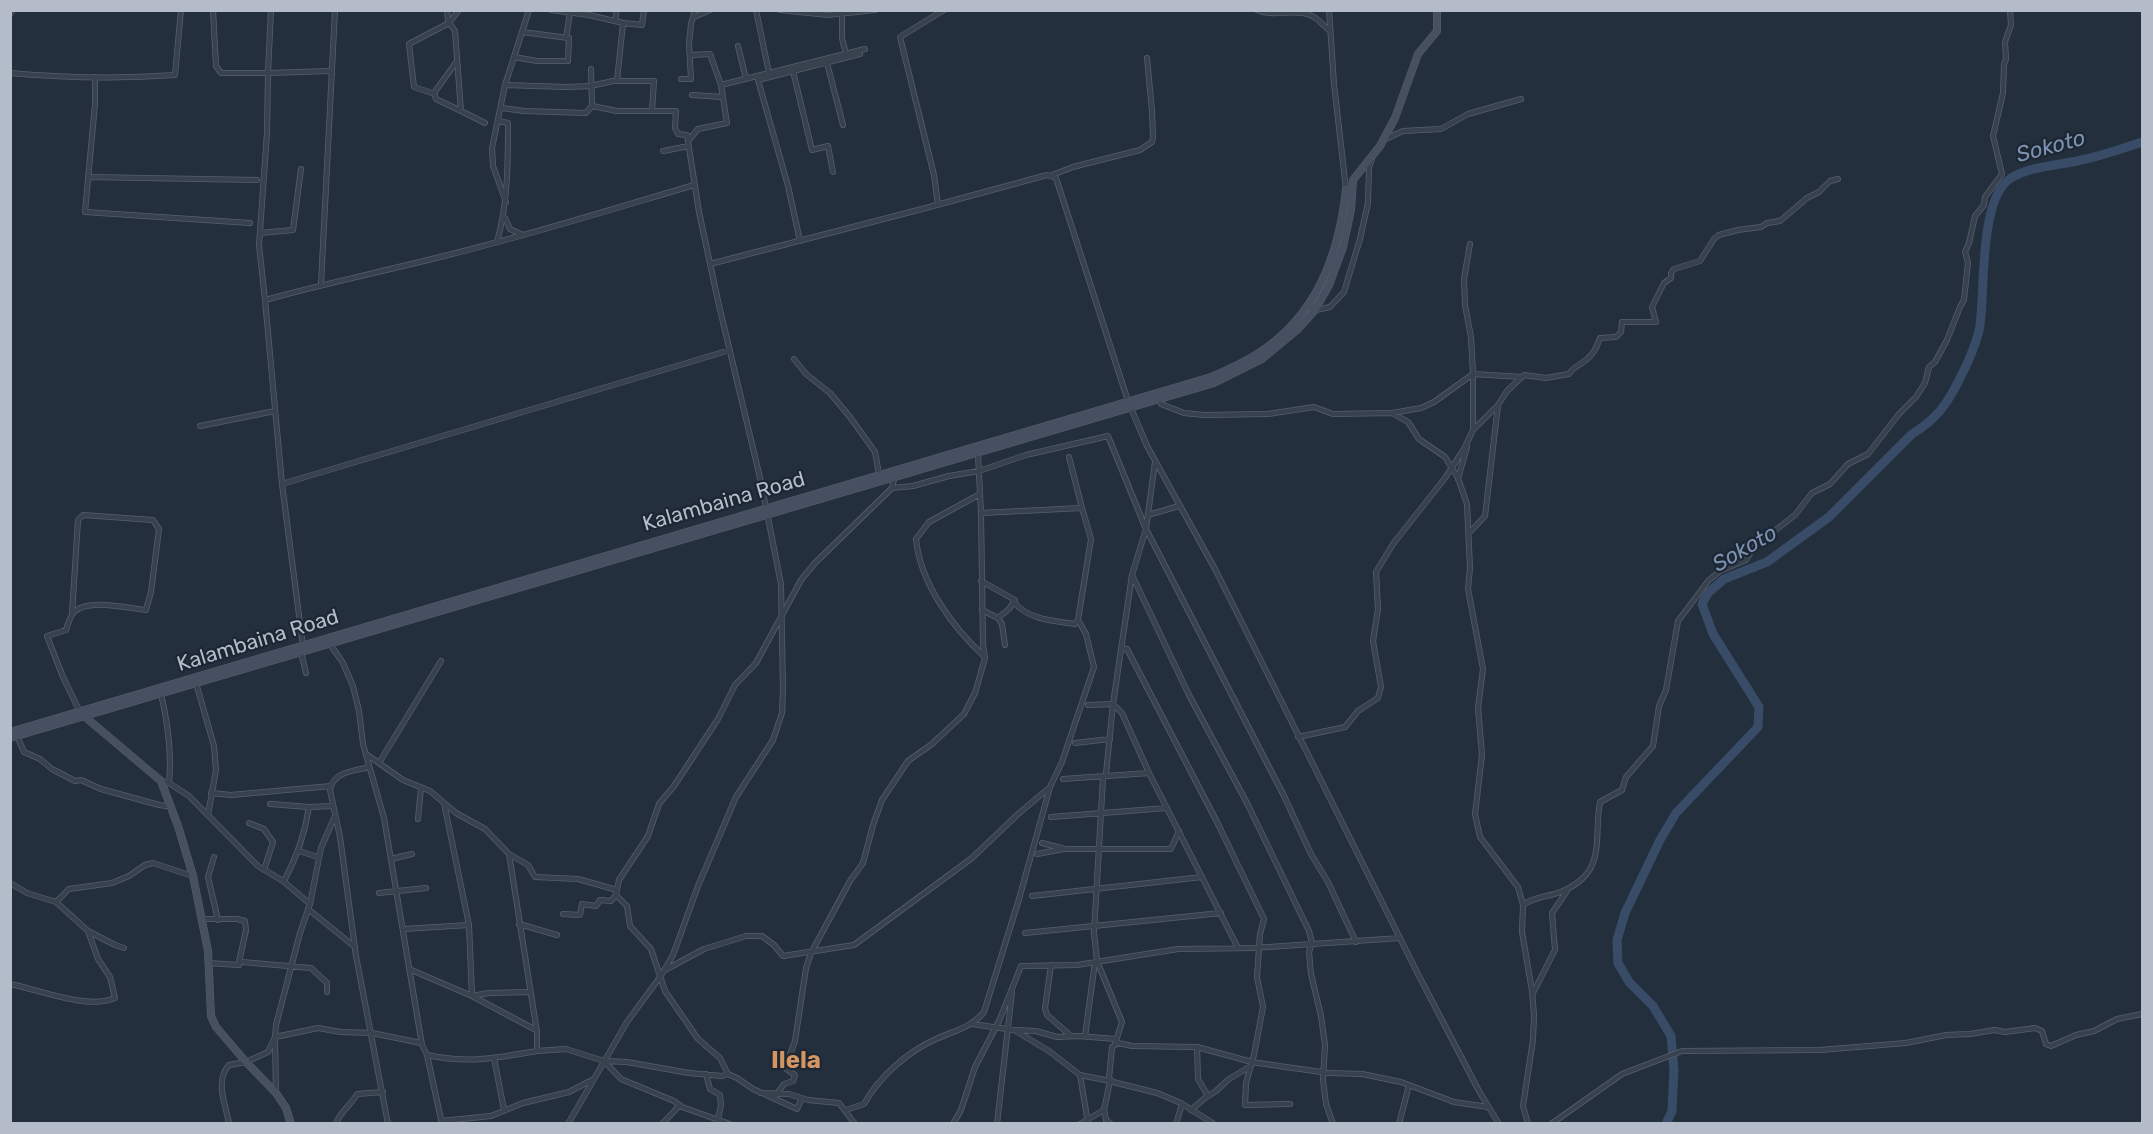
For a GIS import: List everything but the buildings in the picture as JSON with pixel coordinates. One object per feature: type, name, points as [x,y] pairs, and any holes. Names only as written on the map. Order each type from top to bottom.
[{"type":"main road","points":[[1158,396],[1214,383],[1262,359],[1297,330],[1315,310],[1329,285],[1343,247],[1351,210],[1349,190],[1353,180],[1376,151],[1395,118],[1418,54],[1437,31],[1437,10]]},
{"type":"main road","name":"Kalambaina Road","points":[[13,735],[766,507],[1158,396],[1211,377],[1258,353],[1292,325],[1309,306],[1323,282],[1341,231],[1349,190]]},
{"type":"main road","points":[[82,714],[160,694],[303,649],[330,644],[894,479],[1130,404]]},
{"type":"main road","points":[[82,714],[165,782],[193,876],[208,963],[211,1016],[216,1027],[276,1092],[286,1108],[291,1124]]},
{"type":"street","points":[[10,14],[13,10]]},
{"type":"street","points":[[10,73],[141,78],[176,75],[181,10]]},
{"type":"street","points":[[213,10],[216,66],[221,73],[329,71],[332,74]]},
{"type":"street","points":[[271,10],[267,133],[259,245],[282,484],[306,673]]},
{"type":"street","points":[[321,285],[335,10]]},
{"type":"street","points":[[447,10],[449,23],[455,31],[461,111]]},
{"type":"street","points":[[435,94],[414,87],[410,44],[449,23],[459,10]]},
{"type":"street","points":[[506,202],[492,148],[506,85],[529,10]]},
{"type":"street","points":[[551,10],[642,25],[644,10]]},
{"type":"street","points":[[615,21],[617,10]]},
{"type":"street","points":[[681,79],[691,79],[690,33],[695,14],[710,10]]},
{"type":"street","points":[[756,10],[770,73]]},
{"type":"street","points":[[780,10],[842,14],[875,10]]},
{"type":"street","points":[[938,205],[934,175],[903,58],[900,37],[944,10]]},
{"type":"street","points":[[1257,10],[1264,14],[1313,16],[1330,31]]},
{"type":"street","points":[[1329,10],[1337,114],[1349,190]]},
{"type":"street","points":[[1523,905],[1530,900],[1560,893],[1574,886],[1593,866],[1598,846],[1597,819],[1600,802],[1622,790],[1626,777],[1653,746],[1659,706],[1666,690],[1681,614],[1697,597],[1708,580],[1720,571],[1746,560],[1755,546],[1795,515],[1812,493],[1830,484],[1848,464],[1868,454],[1925,383],[1929,368],[1935,362],[1947,340],[1964,300],[1968,263],[1965,252],[1975,216],[2002,174],[1994,136],[2006,59],[2005,42],[2011,25],[2010,10]]},
{"type":"street","points":[[566,38],[570,13]]},
{"type":"street","points":[[842,14],[842,38],[846,54]]},
{"type":"street","points":[[618,81],[622,23]]},
{"type":"street","points":[[514,57],[537,61],[568,61],[569,38],[522,32]]},
{"type":"street","points":[[738,46],[746,79]]},
{"type":"street","points":[[721,85],[865,49]]},
{"type":"street","points":[[663,151],[688,143],[698,129],[726,123],[721,85],[710,54],[690,56]]},
{"type":"street","points":[[800,241],[788,186],[758,80],[860,54]]},
{"type":"street","points":[[710,264],[1140,150],[1152,142],[1153,137],[1148,58]]},
{"type":"street","points":[[435,94],[457,61]]},
{"type":"street","points":[[827,63],[843,125]]},
{"type":"street","points":[[502,108],[586,113],[592,106],[591,69]]},
{"type":"street","points":[[793,71],[812,150],[828,146],[833,172]]},
{"type":"street","points":[[95,77],[95,104],[85,212],[250,223]]},
{"type":"street","points":[[506,85],[566,87],[592,86],[603,82],[654,81],[652,111]]},
{"type":"street","points":[[435,94],[436,99],[485,123]]},
{"type":"street","points":[[692,95],[722,97]]},
{"type":"street","points":[[1383,140],[1403,131],[1441,129],[1468,114],[1521,99]]},
{"type":"street","points":[[568,1124],[631,1016],[665,970],[673,955],[698,886],[736,797],[773,740],[779,725],[783,702],[781,584],[743,401],[710,264],[694,185],[687,135],[678,134],[675,130],[676,111],[618,111],[592,106]]},
{"type":"street","points":[[497,242],[505,214],[508,123],[499,121]]},
{"type":"street","points":[[1315,310],[1330,307],[1344,292],[1360,239],[1368,203],[1369,167],[1376,151]]},
{"type":"street","points":[[260,233],[293,230],[301,169]]},
{"type":"street","points":[[1052,175],[1056,178],[1130,404],[1155,462],[1215,569],[1400,938],[1499,1124]]},
{"type":"street","points":[[88,177],[257,180]]},
{"type":"street","points":[[1158,396],[1161,404],[1184,413],[1204,415],[1268,414],[1314,407],[1333,414],[1392,413],[1421,408],[1434,402],[1473,374],[1546,378],[1569,374],[1573,367],[1586,360],[1595,351],[1600,338],[1616,337],[1622,332],[1622,322],[1656,322],[1652,307],[1664,283],[1671,278],[1671,273],[1674,269],[1700,261],[1719,235],[1780,221],[1807,198],[1838,179]]},
{"type":"street","points":[[265,300],[524,235],[694,185]]},
{"type":"street","points":[[505,214],[510,229],[524,235]]},
{"type":"street","points":[[1470,244],[1464,279],[1465,305],[1471,337],[1473,430]]},
{"type":"street","points":[[282,484],[730,350]]},
{"type":"street","points":[[794,358],[806,374],[830,393],[850,417],[875,452],[879,474]]},
{"type":"street","points":[[1298,737],[1346,727],[1358,711],[1378,698],[1381,687],[1373,641],[1377,609],[1376,572],[1393,544],[1452,467],[1473,430],[1522,377]]},
{"type":"street","points":[[1469,533],[1485,516],[1498,405]]},
{"type":"street","points":[[200,426],[275,411]]},
{"type":"street","points":[[1392,413],[1408,422],[1419,439],[1445,456],[1458,480],[1467,504],[1470,568],[1468,589],[1483,669],[1478,708],[1482,755],[1475,814],[1480,837],[1518,887],[1523,905],[1522,932],[1532,994],[1533,1040],[1522,1106],[1528,1124]]},
{"type":"street","points":[[892,488],[913,486],[979,471],[1026,455],[1108,436],[1146,529],[1284,796],[1311,854],[1328,882],[1356,942]]},
{"type":"street","points":[[1458,480],[1467,441]]},
{"type":"street","points":[[774,1098],[784,1084],[793,1081],[795,1075],[785,1068],[795,1041],[811,953],[850,881],[863,863],[882,800],[908,761],[932,744],[964,714],[975,693],[985,657],[978,454]]},
{"type":"street","points":[[981,581],[1015,600],[1020,610],[1043,620],[1075,624],[1078,620],[1091,539],[1069,457]]},
{"type":"street","points":[[1085,1036],[1096,961],[1094,927],[1103,778],[1106,774],[1113,704],[1132,575],[1146,529],[1155,462]]},
{"type":"street","points":[[563,914],[580,915],[582,904],[596,906],[600,900],[610,901],[616,893],[619,880],[648,836],[659,804],[674,786],[718,719],[735,685],[756,663],[801,580],[815,562],[892,488],[894,479]]},
{"type":"street","points":[[980,494],[929,522],[916,539],[918,557],[942,607],[967,640],[985,657]]},
{"type":"street","points":[[1148,515],[1179,506]]},
{"type":"street","points":[[981,513],[1082,508]]},
{"type":"street","points":[[72,614],[83,605],[146,610],[151,592],[159,528],[153,520],[83,515],[78,520],[72,614],[66,630],[47,636],[63,677],[82,714]]},
{"type":"street","points":[[1132,575],[1309,932],[1312,943],[1309,952],[1311,974],[1325,1045],[1326,1104],[1333,1124]]},
{"type":"street","points":[[998,618],[1014,602]]},
{"type":"street","points":[[982,610],[998,618],[1002,624],[1005,645]]},
{"type":"street","points":[[846,1110],[864,1104],[873,1087],[890,1069],[933,1040],[972,1024],[984,1012],[1050,787],[1062,762],[1094,667],[1086,634],[1078,620]]},
{"type":"street","points":[[330,644],[343,663],[357,699],[361,736],[384,818],[421,1043],[427,1055],[442,1122],[491,1116],[523,1102],[568,1092],[594,1079]]},
{"type":"street","points":[[1122,648],[1127,649],[1254,895],[1264,919],[1257,977],[1263,1007],[1246,1083],[1245,1105],[1290,1104]]},
{"type":"street","points":[[379,763],[441,661]]},
{"type":"street","points":[[196,683],[214,746],[216,770],[208,815]]},
{"type":"street","points":[[160,694],[168,727],[171,763],[165,782],[189,796],[241,850],[264,870],[284,881],[355,947]]},
{"type":"street","points":[[1088,705],[1113,704],[1122,713],[1149,773],[1238,948]]},
{"type":"street","points":[[13,735],[24,752],[40,759],[64,777],[75,781],[81,780],[101,789],[159,805],[170,804]]},
{"type":"street","points":[[1075,743],[1110,739]]},
{"type":"street","points":[[366,754],[403,780],[430,791],[456,813],[485,829],[508,854],[528,866],[534,877],[578,879],[616,893],[627,906],[630,926],[651,949],[665,991],[698,1039],[720,1058],[728,1074],[761,1093],[797,1109],[802,1098]]},
{"type":"street","points":[[369,767],[339,775],[331,786],[355,947],[388,1124]]},
{"type":"street","points":[[1063,779],[1149,773]]},
{"type":"street","points":[[211,793],[231,795],[331,786]]},
{"type":"street","points":[[665,970],[704,949],[746,936],[762,936],[783,956],[854,945],[972,858],[1050,787]]},
{"type":"street","points":[[418,819],[421,788]]},
{"type":"street","points":[[444,803],[469,925],[472,996]]},
{"type":"street","points":[[270,804],[333,806]]},
{"type":"street","points":[[284,881],[299,851],[309,807]]},
{"type":"street","points":[[1051,817],[1167,808]]},
{"type":"street","points":[[276,1092],[275,1037],[291,966],[309,906],[318,857],[336,815]]},
{"type":"street","points":[[249,823],[264,829],[273,842],[264,870]]},
{"type":"street","points":[[1037,854],[1065,849],[1171,849],[1179,831]]},
{"type":"street","points":[[1042,843],[1065,849]]},
{"type":"street","points":[[299,851],[318,857]]},
{"type":"street","points":[[391,859],[412,854]]},
{"type":"street","points":[[508,854],[536,1029],[537,1051]]},
{"type":"street","points":[[214,857],[208,877],[218,920]]},
{"type":"street","points":[[56,902],[69,890],[112,883],[153,863],[193,876]]},
{"type":"street","points":[[1032,896],[1202,877]]},
{"type":"street","points":[[10,883],[27,893],[56,902],[88,931],[124,948]]},
{"type":"street","points":[[379,893],[426,888]]},
{"type":"street","points":[[1532,994],[1555,950],[1552,913],[1569,888]]},
{"type":"street","points":[[1025,933],[1221,913]]},
{"type":"street","points":[[201,919],[245,921],[246,930],[239,965],[208,963]]},
{"type":"street","points":[[519,924],[557,935]]},
{"type":"street","points":[[403,929],[469,925]]},
{"type":"street","points":[[10,984],[71,999],[104,1002],[115,998],[110,977],[98,959],[88,931]]},
{"type":"street","points":[[953,1124],[961,1110],[975,1068],[996,1028],[1021,966],[1077,964],[1178,949],[1259,948],[1400,938]]},
{"type":"street","points":[[1096,961],[1122,1022],[1112,1047],[1110,1081],[1104,1108],[1106,1120],[1111,1124]]},
{"type":"street","points":[[239,962],[311,968],[327,983],[327,992]]},
{"type":"street","points":[[1051,965],[1045,1008],[1047,1015],[1071,1036]]},
{"type":"street","points":[[409,969],[472,996],[536,1029]]},
{"type":"street","points":[[998,1124],[1011,1029],[1013,986]]},
{"type":"street","points":[[472,996],[489,993],[530,992]]},
{"type":"street","points":[[1551,1124],[1622,1074],[1682,1051],[1820,1050],[1906,1043],[1946,1035],[1995,1030],[2014,1032],[2035,1028],[2042,1031],[2046,1044],[2050,1046],[2076,1035],[2094,1031],[2117,1019],[2142,1014]]},
{"type":"street","points":[[972,1024],[1036,1030],[1057,1037],[1085,1036],[1115,1042],[1197,1047],[1252,1064],[1362,1074],[1389,1079],[1443,1099],[1488,1107]]},
{"type":"street","points":[[275,1037],[318,1028],[341,1032],[372,1033],[421,1043]]},
{"type":"street","points":[[1011,1029],[1048,1051],[1080,1075],[1157,1093],[1182,1104],[1214,1124]]},
{"type":"street","points":[[229,1124],[221,1091],[224,1070],[229,1065],[246,1062],[267,1052],[275,1037]]},
{"type":"street","points":[[1197,1047],[1198,1079],[1208,1096]]},
{"type":"street","points":[[427,1055],[453,1060],[494,1059],[537,1051],[566,1049],[604,1061],[627,1062],[663,1070],[722,1076],[728,1074]]},
{"type":"street","points":[[494,1059],[504,1110]]},
{"type":"street","points":[[604,1061],[621,1079],[718,1122],[730,1124]]},
{"type":"street","points":[[1191,1110],[1229,1079],[1252,1064]]},
{"type":"street","points":[[706,1074],[710,1089],[720,1095],[718,1122]]},
{"type":"street","points":[[1080,1075],[1086,1122]]},
{"type":"street","points":[[1399,1124],[1408,1085]]},
{"type":"street","points":[[336,1124],[338,1118],[350,1106],[357,1094],[383,1092]]},
{"type":"street","points":[[761,1093],[778,1092],[808,1100],[839,1103],[855,1123]]},
{"type":"street","points":[[1176,1124],[1182,1104]]},
{"type":"street","points":[[662,1124],[680,1105]]},
{"type":"street","points":[[1080,1124],[1104,1108]]},
{"type":"waterway","name":"Sokoto","points":[[1666,1124],[1672,1111],[1674,1070],[1671,1036],[1653,1006],[1629,982],[1618,963],[1617,940],[1625,913],[1660,840],[1676,813],[1758,727],[1759,707],[1713,634],[1702,604],[1708,593],[1724,579],[1767,562],[1829,517],[1912,434],[1934,418],[1946,403],[1964,370],[1978,334],[1988,224],[1993,204],[2001,188],[2011,178],[2027,171],[2110,153],[2142,142]]},
{"type":"district","name":"Ilela","points":[[796,1061]]}]
